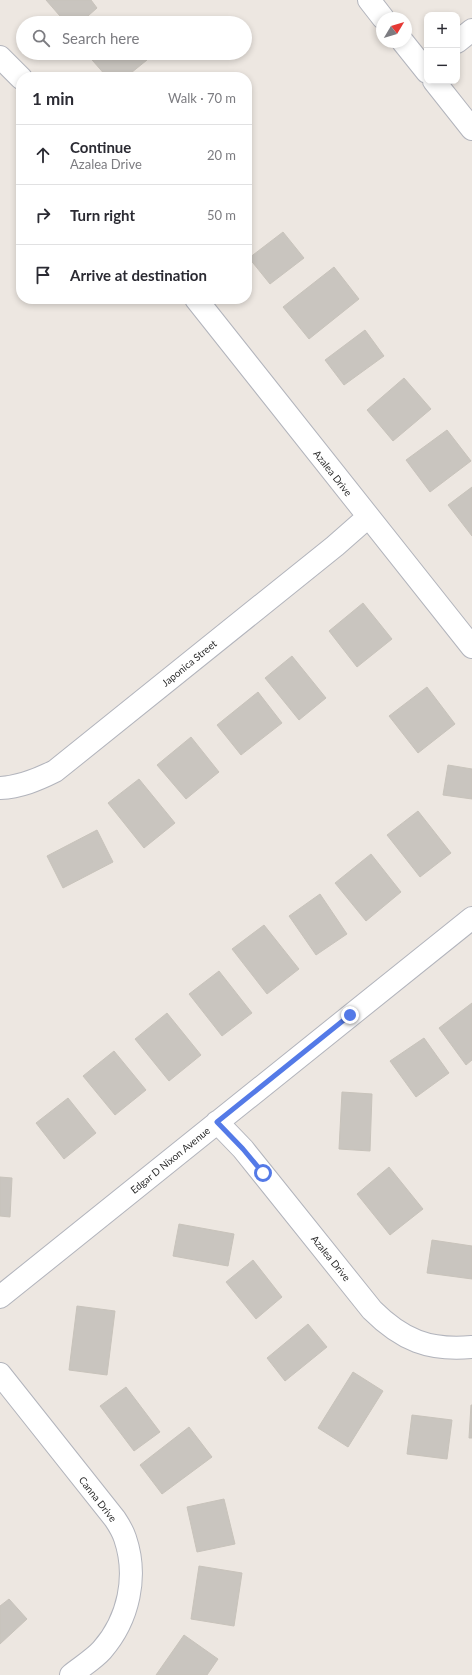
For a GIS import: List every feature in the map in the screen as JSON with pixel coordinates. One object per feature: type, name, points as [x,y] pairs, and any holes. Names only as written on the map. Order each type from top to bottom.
[{"type":"street","points":[[369,0],[378,12]]},
{"type":"street","points":[[460,40],[472,30]]},
{"type":"street","points":[[408,48],[424,68]]},
{"type":"street","points":[[0,57],[16,73]]},
{"type":"street","points":[[437,84],[472,129]]},
{"type":"street","name":"Azalea Drive","points":[[200,304],[472,647]]},
{"type":"street","name":"Japonica Street","points":[[0,788],[12,788],[32,782],[55,771],[335,546],[368,517]]},
{"type":"street","name":"Edgar D Nixon Avenue","points":[[0,1297],[472,918]]},
{"type":"street","name":"Azalea Drive","points":[[217,1122],[243,1149],[372,1310],[386,1324],[402,1335],[429,1346],[453,1349],[472,1347]]},
{"type":"street","name":"Canna Drive","points":[[0,1374],[116,1519],[125,1537],[129,1552],[132,1576],[128,1599],[120,1622],[101,1651],[71,1675]]},
{"type":"building","points":[[46,0],[91,0],[97,8],[88,16],[60,16]]},
{"type":"building","points":[[92,60],[147,60],[132,72],[103,72]]},
{"type":"building","points":[[283,232],[304,258],[270,284],[252,262],[252,256]]},
{"type":"building","points":[[334,267],[359,299],[309,339],[283,307]]},
{"type":"building","points":[[365,330],[384,356],[344,385],[325,360]]},
{"type":"building","points":[[404,378],[431,409],[393,441],[367,410]]},
{"type":"building","points":[[447,430],[471,461],[430,492],[406,460]]},
{"type":"building","points":[[472,487],[472,536],[448,505]]},
{"type":"building","points":[[363,603],[392,639],[357,667],[329,631]]},
{"type":"building","points":[[292,656],[326,698],[299,720],[265,678]]},
{"type":"building","points":[[427,687],[455,724],[418,753],[389,716]]},
{"type":"building","points":[[258,692],[282,723],[241,755],[217,725]]},
{"type":"building","points":[[191,737],[219,772],[186,799],[157,765]]},
{"type":"building","points":[[448,765],[472,769],[472,799],[443,795]]},
{"type":"building","points":[[139,779],[175,823],[144,848],[108,803]]},
{"type":"building","points":[[418,811],[451,853],[420,877],[387,835]]},
{"type":"building","points":[[97,830],[113,862],[63,888],[47,856]]},
{"type":"building","points":[[371,854],[401,892],[366,921],[335,883]]},
{"type":"building","points":[[320,894],[347,934],[316,955],[289,916]]},
{"type":"building","points":[[264,925],[299,969],[267,994],[232,949]]},
{"type":"building","points":[[219,971],[252,1013],[222,1036],[189,994]]},
{"type":"building","points":[[472,1003],[472,1060],[466,1065],[439,1028]]},
{"type":"building","points":[[167,1013],[201,1055],[169,1081],[135,1039]]},
{"type":"building","points":[[424,1038],[449,1073],[416,1097],[390,1061]]},
{"type":"building","points":[[114,1051],[146,1090],[115,1115],[83,1076]]},
{"type":"building","points":[[342,1092],[372,1094],[370,1151],[339,1149]]},
{"type":"building","points":[[68,1098],[96,1133],[64,1159],[36,1123]]},
{"type":"building","points":[[389,1167],[423,1209],[390,1235],[357,1194]]},
{"type":"building","points":[[0,1177],[12,1178],[10,1217],[0,1216]]},
{"type":"building","points":[[179,1224],[234,1234],[228,1266],[173,1256]]},
{"type":"building","points":[[432,1240],[472,1246],[472,1279],[427,1273]]},
{"type":"building","points":[[253,1260],[282,1297],[256,1319],[226,1282]]},
{"type":"building","points":[[77,1306],[115,1311],[107,1375],[69,1370]]},
{"type":"building","points":[[308,1324],[327,1347],[285,1381],[267,1358]]},
{"type":"building","points":[[353,1372],[383,1391],[348,1447],[318,1428]]},
{"type":"building","points":[[126,1387],[160,1432],[134,1451],[100,1406]]},
{"type":"building","points":[[471,1405],[472,1438],[469,1438]]},
{"type":"building","points":[[412,1415],[452,1420],[447,1459],[407,1454]]},
{"type":"building","points":[[189,1427],[212,1457],[162,1494],[140,1465]]},
{"type":"building","points":[[224,1499],[235,1544],[197,1552],[187,1507]]},
{"type":"building","points":[[199,1566],[242,1573],[234,1626],[191,1619]]},
{"type":"building","points":[[9,1599],[27,1619],[0,1644],[0,1606]]},
{"type":"building","points":[[184,1635],[218,1659],[207,1675],[156,1675]]},
{"type":"route","points":[[263,1173],[243,1149],[217,1122],[350,1015]]}]
